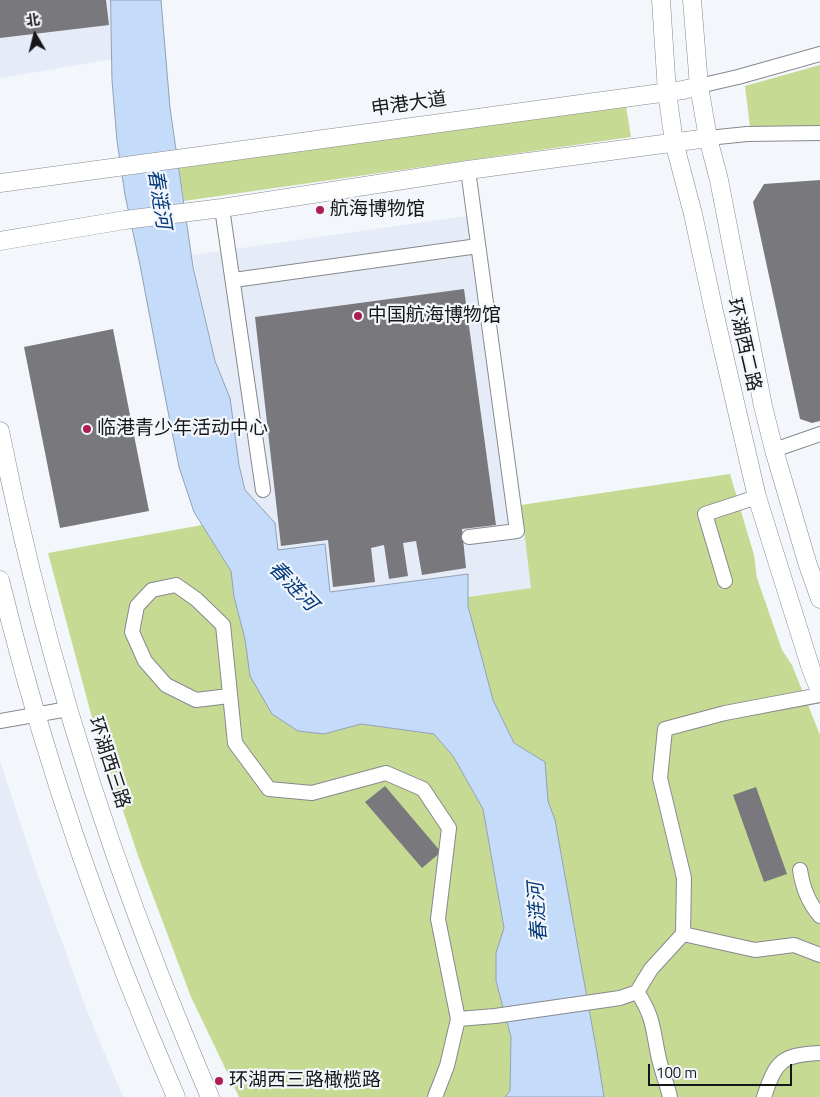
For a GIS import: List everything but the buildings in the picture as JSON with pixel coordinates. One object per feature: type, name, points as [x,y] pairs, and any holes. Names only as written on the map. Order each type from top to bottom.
[{"type":"main road","name":"环湖西二路","points":[[661,0],[667,92],[674,142],[693,214],[714,316],[757,497],[816,667],[820,691]]},
{"type":"main road","name":"环湖西二路","points":[[692,0],[699,86],[748,332],[774,450],[807,562],[820,599]]},
{"type":"main road","name":"申港大道","points":[[0,183],[667,92],[699,86]]},
{"type":"main road","points":[[0,241],[124,220],[222,208],[468,170],[708,138]]},
{"type":"main road","name":"环湖西三路","points":[[0,431],[17,514],[42,618],[68,709],[134,910],[210,1097]]},
{"type":"main road","points":[[0,580],[35,714],[72,828],[149,1035],[176,1097]]},
{"type":"street","name":"申港大道","points":[[699,86],[820,54]]},
{"type":"street","points":[[708,138],[747,134],[820,133]]},
{"type":"street","points":[[468,170],[517,531],[469,537]]},
{"type":"street","points":[[222,208],[234,280],[263,490]]},
{"type":"street","points":[[234,280],[478,246]]},
{"type":"street","points":[[774,450],[820,434]]},
{"type":"street","points":[[725,581],[705,514],[757,497]]},
{"type":"street","points":[[229,696],[196,700],[166,685],[145,661],[132,632],[137,606],[152,590],[176,585],[196,598],[223,625],[235,743],[269,789],[312,793],[386,774],[423,789],[449,828],[438,920],[458,1019],[447,1066],[435,1097]]},
{"type":"street","points":[[458,1019],[495,1016],[620,998],[637,992],[651,969],[683,934],[684,878],[660,778],[665,729],[724,714],[820,695]]},
{"type":"street","points":[[0,721],[68,709]]},
{"type":"street","points":[[800,870],[804,888],[812,907],[820,916]]},
{"type":"street","points":[[683,934],[755,950],[794,944],[820,955]]},
{"type":"street","points":[[637,992],[647,1006],[655,1029],[659,1058],[670,1097]]},
{"type":"street","points":[[764,1097],[776,1067],[788,1057],[820,1053]]},
{"type":"shaded area","points":[[0,0],[111,0],[112,59],[0,78]]},
{"type":"shaded area","points":[[481,214],[532,588],[468,597],[467,574],[330,592],[278,550],[274,523],[246,491],[239,465],[230,398],[215,361],[192,255]]},
{"type":"shaded area","points":[[0,761],[35,867],[87,1011],[123,1097],[0,1097]]},
{"type":"green space","points":[[820,65],[820,126],[750,127],[745,86]]},
{"type":"green space","points":[[626,106],[631,137],[184,201],[179,168]]},
{"type":"green space","points":[[730,474],[754,555],[757,578],[782,650],[792,665],[820,735],[820,1097],[604,1097],[555,820],[548,801],[545,762],[514,743],[493,700],[468,606],[468,597],[531,588],[521,505]]},
{"type":"green space","points":[[202,525],[231,571],[234,597],[245,639],[272,714],[298,731],[324,734],[361,724],[434,734],[453,756],[483,809],[504,929],[496,953],[496,981],[511,1037],[510,1091],[505,1097],[239,1097],[191,997],[138,856],[91,714],[48,553]]},
{"type":"water","name":"春涟河","points":[[111,0],[161,0],[170,108],[193,267],[215,361],[230,398],[239,465],[245,490],[275,523],[278,550],[325,544],[330,592],[468,574],[468,606],[493,700],[514,743],[545,762],[548,801],[555,820],[604,1097],[505,1097],[510,1091],[511,1037],[496,981],[496,953],[504,928],[483,809],[453,756],[434,734],[361,724],[324,734],[298,731],[272,714],[250,676],[245,639],[234,597],[231,571],[194,512],[179,467],[125,195],[117,141],[112,80]]},
{"type":"place","name":"航海博物馆","points":[[320,210]]},
{"type":"place","name":"中国航海博物馆","points":[[358,316]]},
{"type":"place","name":"临港青少年活动中心","points":[[87,429]]},
{"type":"place","name":"环湖西三路橄榄路","points":[[219,1081]]}]
